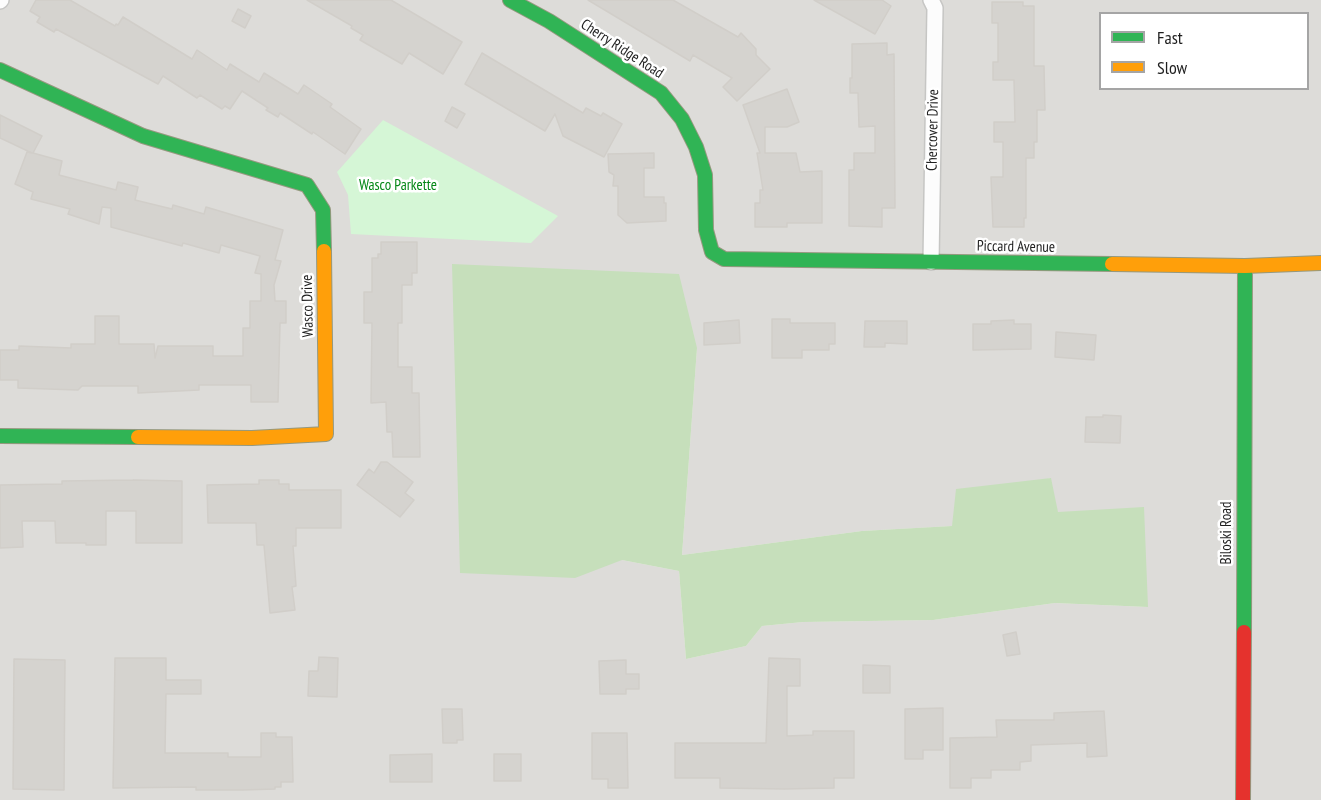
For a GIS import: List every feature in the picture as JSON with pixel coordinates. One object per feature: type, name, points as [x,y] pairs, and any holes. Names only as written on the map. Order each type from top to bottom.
[{"type":"street","name":"Cherry Ridge Road","points":[[510,0],[549,21],[661,93],[682,119],[696,147],[705,175],[706,230],[712,252]]},
{"type":"street","name":"Chercover Drive","points":[[931,0],[936,8],[931,262]]},
{"type":"street","name":"Wasco Drive","points":[[0,70],[143,136],[307,185],[323,210],[326,434],[252,438],[0,436]]},
{"type":"street","name":"Piccard Avenue","points":[[712,252],[723,259],[1245,266],[1321,263]]},
{"type":"street","name":"Biloski Road","points":[[1243,800],[1245,266]]},
{"type":"shaded area","points":[[0,0],[1321,0],[1321,800],[0,800]],"holes":[[[697,348],[682,555],[862,531],[953,526],[1050,478],[1057,512],[1147,607],[1055,603],[933,620],[803,622],[762,626],[746,646],[686,659],[679,571],[622,560]]]},
{"type":"green space","name":"Wasco Parkette","points":[[383,120],[558,216],[531,243],[351,234],[348,195],[337,172]]},
{"type":"green space","points":[[452,264],[679,274],[697,348],[682,555],[862,531],[952,526],[956,489],[1051,478],[1058,512],[1144,507],[1148,607],[1055,603],[933,620],[803,622],[762,626],[746,646],[686,659],[679,571],[622,560],[575,578],[460,573]]},
{"type":"building","points":[[36,0],[70,0],[115,26],[123,17],[192,59],[197,50],[227,70],[230,64],[259,82],[264,73],[298,94],[304,85],[332,104],[330,107],[361,129],[345,154],[280,113],[278,117],[266,110],[268,108],[242,91],[230,109],[225,106],[222,109],[200,95],[197,98],[163,76],[158,84],[56,29],[54,32],[37,22],[40,17],[30,11]]},
{"type":"building","points":[[307,0],[391,0],[462,42],[443,74],[409,53],[402,64],[360,40],[363,35],[351,28],[352,26]]},
{"type":"building","points":[[588,0],[673,0],[738,37],[741,33],[756,49],[756,55],[770,69],[737,101],[723,87],[732,78],[693,55],[690,61]]},
{"type":"building","points":[[814,0],[882,0],[891,6],[875,34]]},
{"type":"building","points":[[992,2],[1023,2],[1023,6],[1034,6],[1034,66],[1044,66],[1045,110],[1037,110],[1037,142],[1034,142],[1034,158],[1026,158],[1024,227],[993,227],[991,177],[1003,177],[1003,142],[994,142],[994,122],[1015,122],[1014,80],[993,80],[993,62],[998,62],[998,23],[992,23]]},
{"type":"building","points":[[238,9],[251,16],[245,28],[232,21]]},
{"type":"building","points":[[887,43],[887,55],[894,54],[895,208],[882,208],[882,227],[849,226],[849,170],[854,170],[854,153],[875,153],[875,126],[859,127],[858,93],[850,93],[852,44]]},
{"type":"building","points":[[482,53],[583,113],[586,108],[601,116],[603,113],[622,124],[604,157],[563,136],[555,114],[545,131],[465,84]]},
{"type":"building","points":[[787,89],[799,122],[787,127],[765,127],[765,153],[796,153],[800,172],[822,171],[822,223],[787,223],[787,227],[755,227],[755,203],[760,203],[760,190],[763,190],[757,153],[760,153],[743,105]]},
{"type":"building","points":[[452,107],[465,114],[457,128],[445,121]]},
{"type":"building","points":[[0,115],[42,136],[33,153],[62,161],[59,175],[116,190],[118,182],[138,187],[135,200],[172,209],[173,205],[204,214],[206,207],[283,230],[275,260],[281,261],[274,285],[275,301],[286,301],[286,323],[280,323],[278,402],[251,402],[251,385],[199,385],[199,390],[138,393],[138,386],[82,386],[78,390],[18,388],[18,380],[0,380],[0,350],[19,350],[19,346],[71,348],[71,344],[95,344],[95,316],[119,316],[119,344],[154,344],[155,358],[158,346],[213,346],[213,356],[243,356],[243,328],[250,328],[250,301],[261,301],[261,274],[255,273],[260,256],[221,245],[219,253],[183,243],[182,246],[111,227],[111,208],[102,207],[99,224],[68,214],[70,209],[31,199],[33,192],[15,184],[27,152],[32,153],[0,138]]},
{"type":"building","points":[[654,153],[654,168],[644,168],[644,197],[664,197],[666,221],[627,223],[618,215],[618,186],[613,186],[614,175],[609,172],[608,154]]},
{"type":"building","points":[[381,242],[417,242],[417,273],[412,273],[412,285],[402,285],[402,323],[398,323],[398,367],[412,367],[412,393],[419,393],[420,457],[393,457],[392,432],[387,432],[386,402],[371,403],[372,323],[364,323],[364,292],[372,292],[372,258],[378,258],[378,254],[381,254]]},
{"type":"building","points":[[772,319],[790,319],[790,323],[835,323],[835,344],[829,344],[829,350],[802,350],[802,358],[772,358]]},
{"type":"building","points":[[739,320],[740,343],[704,345],[704,323]]},
{"type":"building","points":[[1014,320],[1014,324],[1031,324],[1031,349],[973,350],[973,324]]},
{"type":"building","points":[[865,321],[907,321],[907,344],[885,343],[885,347],[864,347]]},
{"type":"building","points":[[1056,332],[1096,335],[1094,360],[1055,357]]},
{"type":"building","points":[[1103,415],[1121,416],[1120,443],[1085,442],[1086,417],[1103,417]]},
{"type":"building","points":[[381,462],[387,462],[413,482],[405,493],[414,500],[400,517],[357,485],[369,469],[374,473]]},
{"type":"building","points":[[133,480],[182,481],[182,543],[136,543],[136,511],[106,511],[106,545],[56,543],[55,521],[22,521],[23,547],[0,548],[0,485]]},
{"type":"building","points":[[259,480],[279,480],[279,484],[289,484],[289,490],[341,490],[341,528],[296,528],[296,546],[293,546],[296,586],[292,587],[295,610],[270,613],[264,545],[257,545],[256,523],[208,523],[207,485],[259,484]]},
{"type":"building","points":[[1016,632],[1020,654],[1007,656],[1003,635]]},
{"type":"building","points":[[319,657],[338,658],[337,697],[308,696],[309,671],[318,671]]},
{"type":"building","points":[[115,658],[166,658],[166,680],[201,680],[201,694],[166,694],[165,753],[228,753],[228,757],[261,757],[261,733],[276,733],[276,737],[292,737],[293,782],[281,782],[281,787],[275,787],[275,789],[113,788]]},
{"type":"building","points":[[769,658],[800,659],[800,686],[787,686],[787,736],[813,735],[813,731],[854,731],[854,778],[834,778],[834,788],[784,789],[720,788],[720,778],[675,778],[675,743],[766,743]]},
{"type":"building","points":[[14,659],[65,660],[64,790],[13,789]]},
{"type":"building","points":[[626,660],[626,674],[639,674],[639,689],[626,689],[626,694],[600,694],[599,661]]},
{"type":"building","points":[[863,665],[890,666],[890,693],[863,693]]},
{"type":"building","points":[[943,708],[943,750],[923,750],[923,759],[905,759],[905,709]]},
{"type":"building","points":[[442,709],[462,709],[463,740],[457,740],[457,743],[443,743]]},
{"type":"building","points":[[1104,711],[1107,756],[1087,757],[1087,743],[1031,745],[1031,761],[1020,762],[1020,770],[991,770],[991,778],[971,778],[971,788],[950,788],[950,738],[997,737],[996,720],[1054,720],[1054,713]]},
{"type":"building","points":[[592,733],[627,733],[628,788],[608,788],[608,779],[592,779]]},
{"type":"building","points":[[432,754],[432,782],[390,782],[390,755]]},
{"type":"building","points":[[494,754],[521,754],[521,781],[494,781]]},
{"type":"traffic: fast","points":[[510,0],[549,21],[661,93],[682,119],[696,147],[705,175],[706,230],[712,252],[724,259],[1112,264]]},
{"type":"traffic: fast","points":[[0,70],[143,136],[307,185],[323,210],[324,251]]},
{"type":"traffic: fast","points":[[1244,632],[1245,266]]},
{"type":"traffic: fast","points":[[0,436],[138,437]]},
{"type":"traffic: slow","points":[[138,437],[252,438],[326,434],[324,251]]},
{"type":"traffic: slow","points":[[1112,264],[1245,266],[1321,263]]},
{"type":"traffic: jam","points":[[1243,800],[1244,632]]}]
